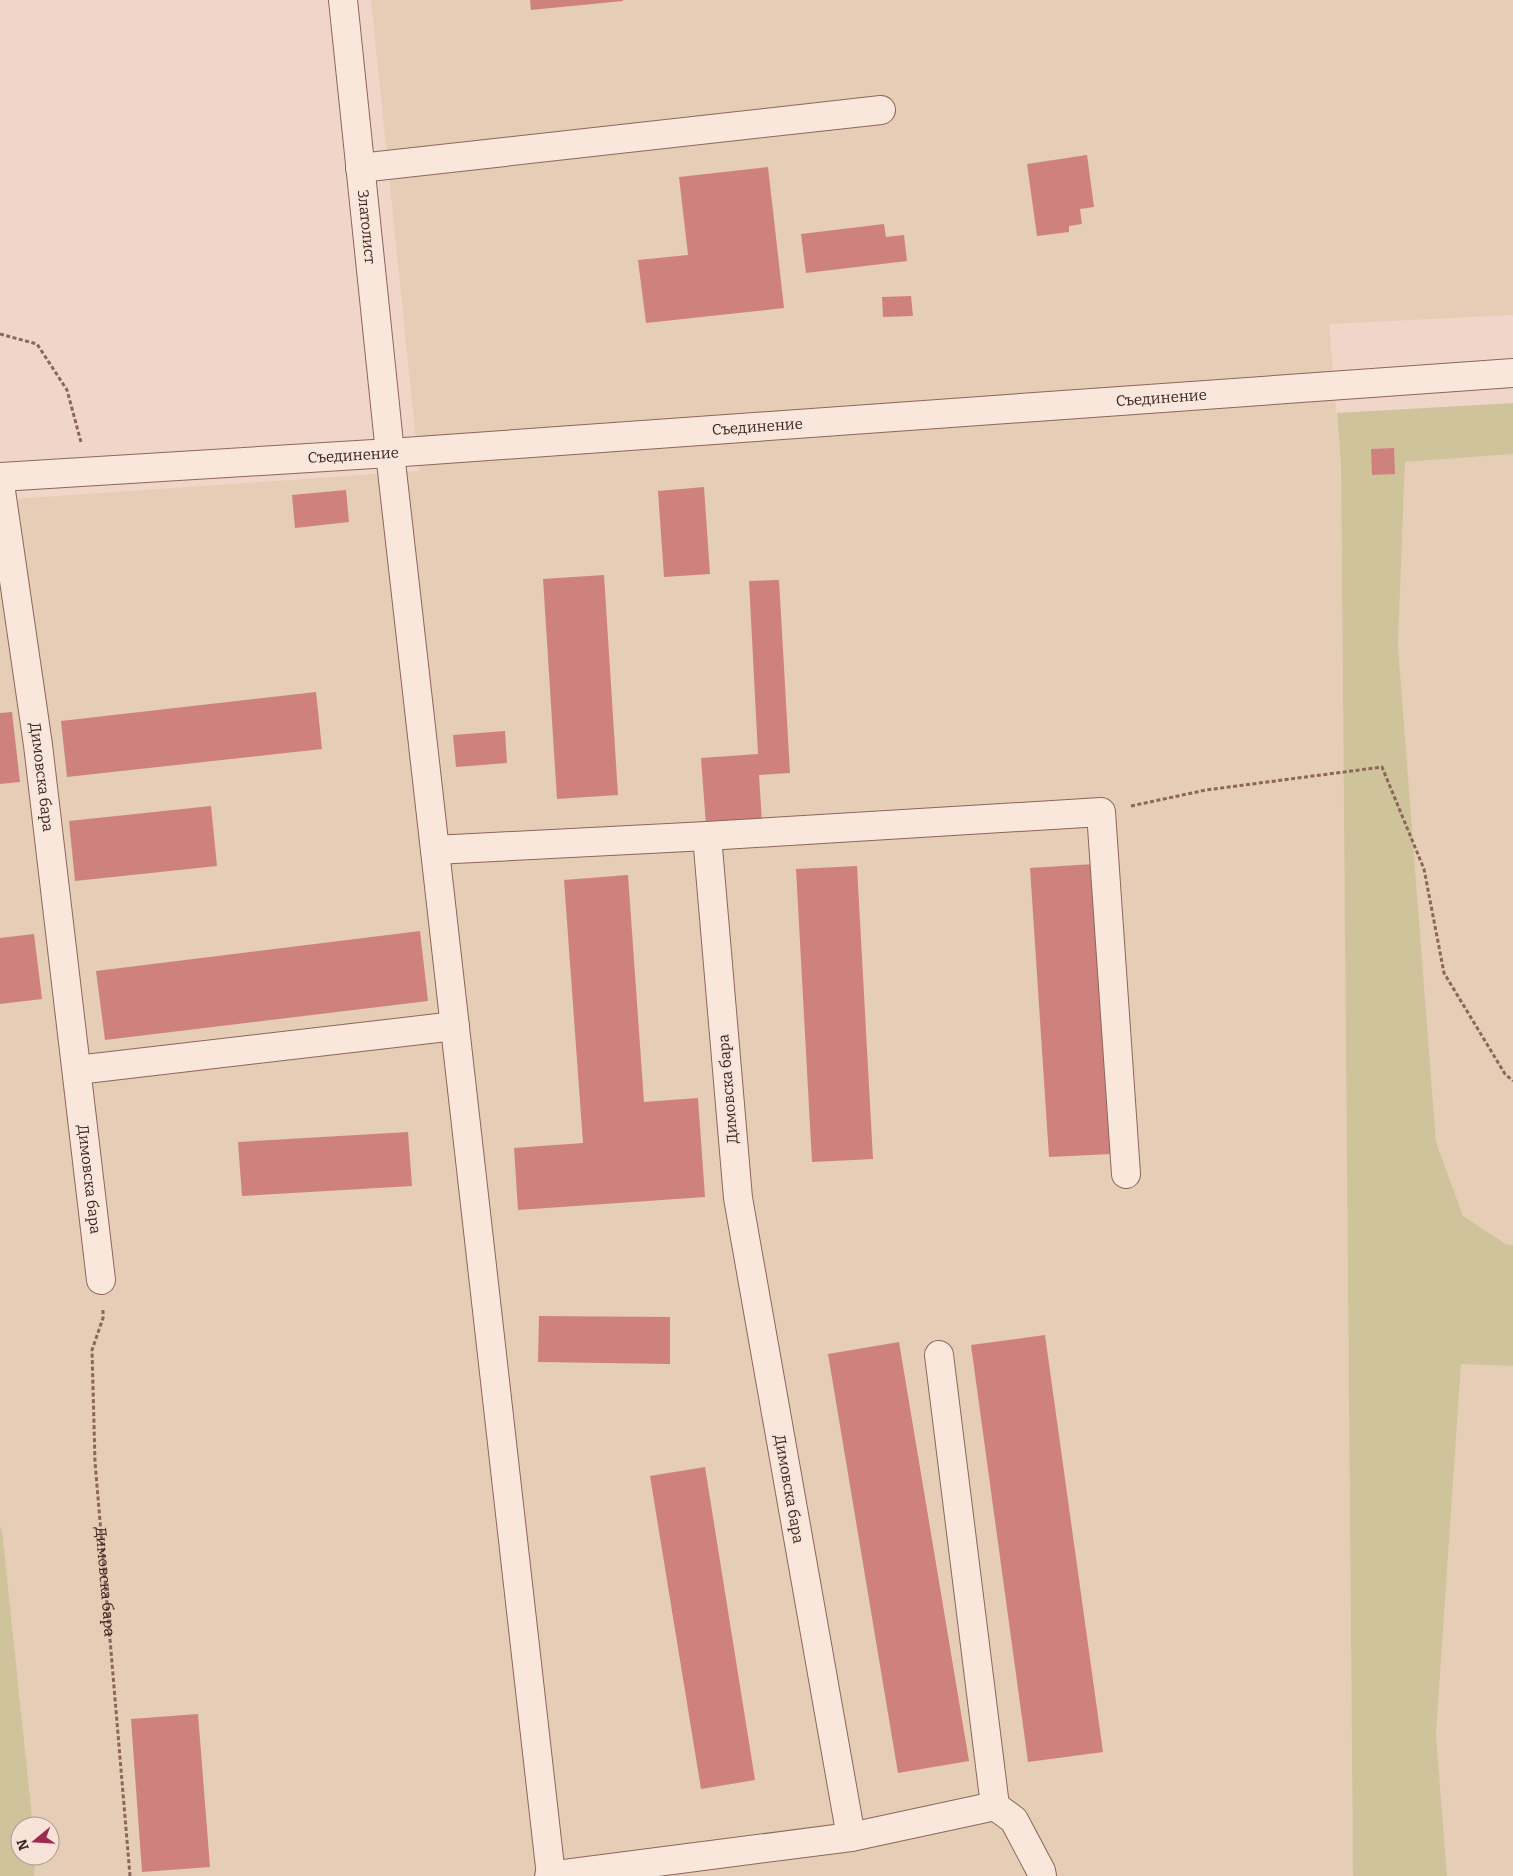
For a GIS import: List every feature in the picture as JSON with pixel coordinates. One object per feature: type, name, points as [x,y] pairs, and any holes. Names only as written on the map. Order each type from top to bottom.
[{"type":"street","name":"Златолист","points":[[343,0],[390,453],[550,1876]]},
{"type":"street","points":[[360,168],[881,110]]},
{"type":"street","name":"Съединение","points":[[0,477],[390,453],[1513,373]]},
{"type":"street","name":"Димовска бара","points":[[0,484],[38,745],[101,1280]]},
{"type":"street","points":[[435,850],[707,836],[1101,812],[1126,1174]]},
{"type":"street","name":"Димовска бара","points":[[707,836],[738,1198],[851,1837]]},
{"type":"street","points":[[77,1070],[455,1026]]},
{"type":"street","points":[[939,1355],[995,1806],[1014,1820],[1042,1876]]},
{"type":"street","points":[[550,1876],[851,1837],[995,1806]]},
{"type":"path","points":[[0,334],[37,344],[67,390],[88,471]]},
{"type":"path","points":[[1101,812],[1206,790],[1382,767],[1424,869],[1444,973],[1506,1074],[1513,1081]]},
{"type":"path","name":"Димовска бара","points":[[101,1280],[103,1318],[92,1350],[95,1462],[130,1876]]},
{"type":"shaded area","points":[[371,0],[1513,0],[1513,315],[1329,324],[1341,466],[1353,1876],[34,1876],[35,1866],[60,1866],[60,1816],[32,1816],[2,1530],[0,1526],[0,500],[419,471]]},
{"type":"shaded area","points":[[1513,403],[1513,454],[1405,462],[1398,645],[1436,1142],[1463,1216],[1506,1244],[1513,1245],[1513,1366],[1461,1364],[1436,1734],[1447,1876],[1353,1876],[1341,466],[1337,413]]},
{"type":"shaded area","points":[[1513,454],[1513,1245],[1506,1244],[1463,1216],[1436,1142],[1398,645],[1405,462]]},
{"type":"shaded area","points":[[1461,1363],[1513,1366],[1513,1876],[1447,1876],[1436,1734]]},
{"type":"shaded area","points":[[0,1526],[2,1530],[32,1816],[10,1816],[10,1866],[35,1866],[34,1876],[0,1876]]},
{"type":"building","points":[[530,0],[623,0],[623,1],[531,10]]},
{"type":"building","points":[[1087,155],[1094,207],[1080,209],[1082,224],[1069,226],[1069,232],[1037,236],[1027,164]]},
{"type":"building","points":[[768,167],[784,308],[646,323],[638,260],[688,255],[679,177]]},
{"type":"building","points":[[884,224],[886,237],[904,235],[907,261],[806,273],[801,234]]},
{"type":"building","points":[[911,296],[913,316],[883,317],[882,297]]},
{"type":"building","points":[[1394,448],[1395,474],[1372,475],[1371,449]]},
{"type":"building","points":[[704,487],[710,574],[664,577],[658,491]]},
{"type":"building","points":[[346,490],[349,522],[295,528],[292,495]]},
{"type":"building","points":[[604,575],[618,795],[557,799],[543,579]]},
{"type":"building","points":[[779,580],[790,773],[759,775],[762,822],[706,826],[701,758],[758,754],[749,581]]},
{"type":"building","points":[[316,692],[322,749],[67,777],[61,721]]},
{"type":"building","points":[[12,712],[20,782],[0,784],[0,713]]},
{"type":"building","points":[[505,731],[507,763],[456,767],[453,735]]},
{"type":"building","points":[[211,806],[217,866],[75,881],[69,821]]},
{"type":"building","points":[[1094,864],[1112,1154],[1049,1157],[1030,868]]},
{"type":"building","points":[[857,866],[873,1159],[812,1162],[796,869]]},
{"type":"building","points":[[628,875],[644,1102],[698,1098],[705,1197],[518,1210],[514,1148],[583,1143],[564,880]]},
{"type":"building","points":[[420,931],[428,1001],[105,1040],[96,971]]},
{"type":"building","points":[[34,934],[42,999],[0,1004],[0,938]]},
{"type":"building","points":[[408,1132],[412,1186],[242,1196],[238,1142]]},
{"type":"building","points":[[539,1316],[670,1317],[670,1364],[538,1362]]},
{"type":"building","points":[[1045,1335],[1103,1752],[1028,1762],[971,1345]]},
{"type":"building","points":[[899,1342],[969,1761],[898,1773],[828,1354]]},
{"type":"building","points":[[705,1467],[755,1780],[701,1789],[650,1476]]},
{"type":"building","points":[[198,1714],[210,1867],[142,1872],[131,1719]]}]
